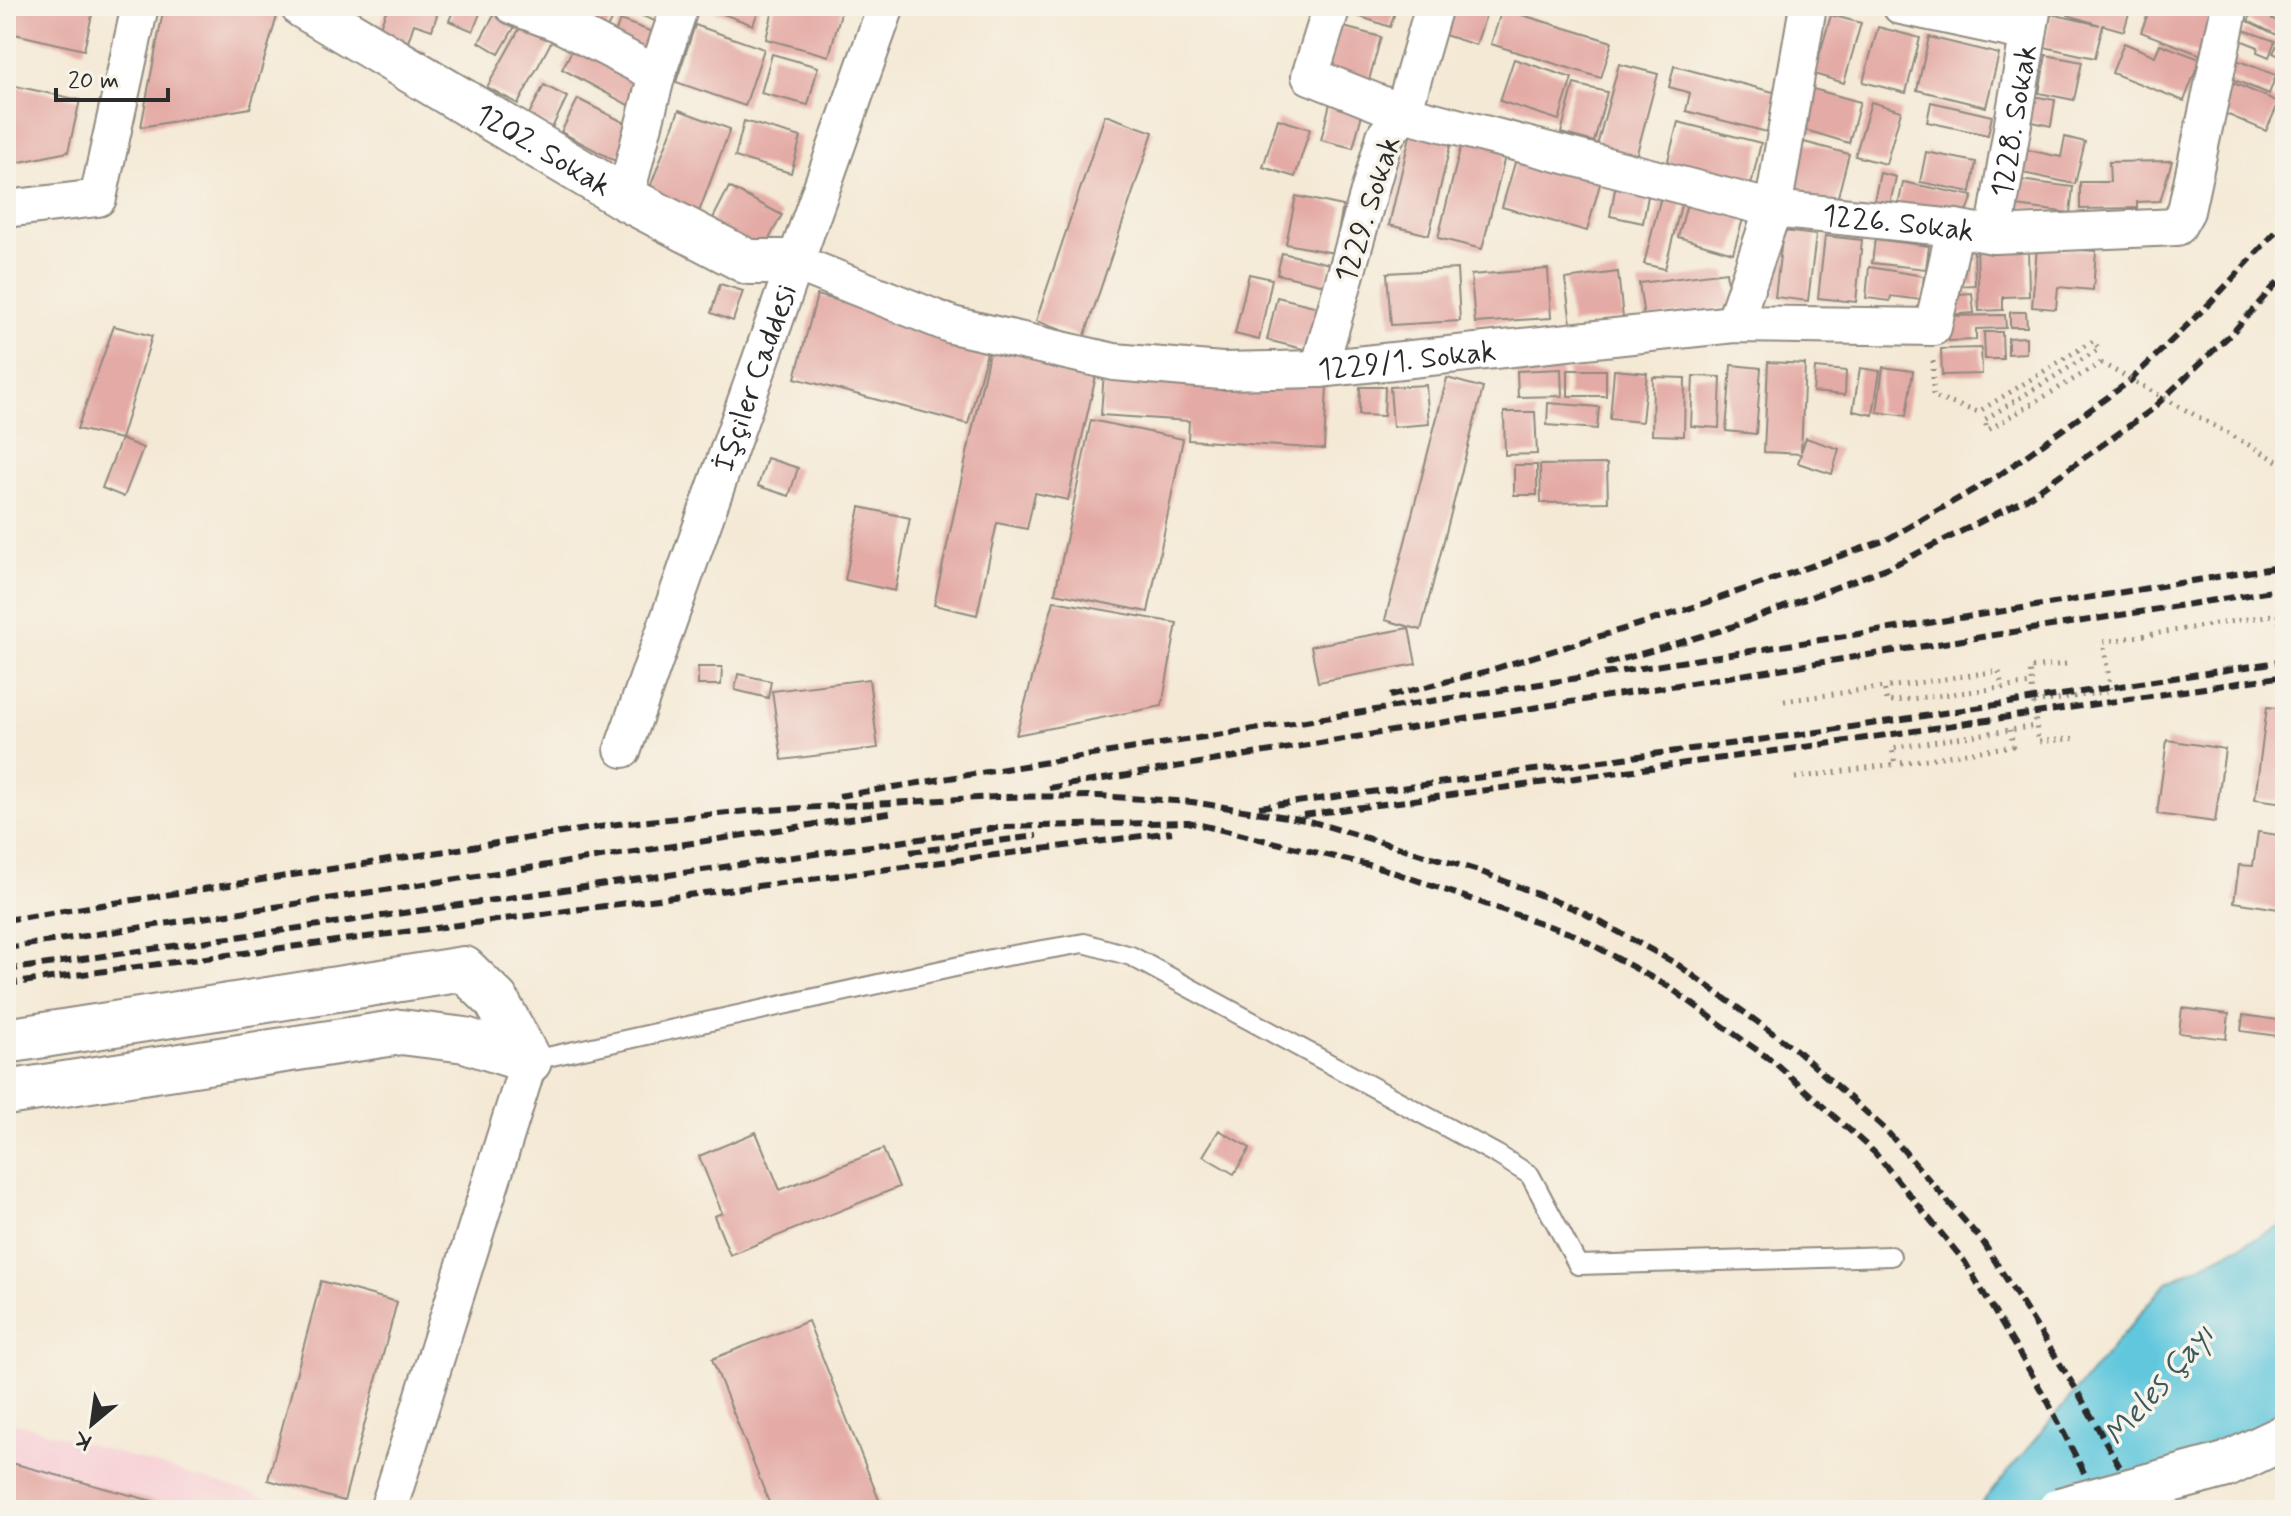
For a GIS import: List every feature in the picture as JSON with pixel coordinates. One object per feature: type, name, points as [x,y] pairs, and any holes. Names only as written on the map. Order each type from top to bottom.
[{"type":"main road","name":"1202. Sokak","points":[[303,6],[625,198],[748,262],[794,262]]},
{"type":"main road","points":[[6,1041],[464,969],[496,1000],[529,1061]]},
{"type":"main road","points":[[6,1093],[401,1032],[465,1040],[529,1061]]},
{"type":"main road","points":[[2226,1465],[2285,1437]]},
{"type":"main road","points":[[2060,1510],[2226,1465],[2285,1453]]},
{"type":"street","points":[[6,209],[98,198],[140,6]]},
{"type":"street","points":[[513,6],[562,14],[657,74]]},
{"type":"street","points":[[625,198],[657,74],[680,6]]},
{"type":"street","name":"İşçiler Caddesi","points":[[623,749],[886,6]]},
{"type":"street","name":"1226. Sokak","points":[[1332,6],[1310,76],[1403,113],[1773,209],[1994,235],[2177,227],[2186,211],[2230,6]]},
{"type":"street","name":"1229. Sokak","points":[[1319,369],[1385,136],[1403,113],[1434,6]]},
{"type":"street","points":[[1734,324],[1773,209],[1808,6]]},
{"type":"street","points":[[1901,6],[2030,19]]},
{"type":"street","name":"1228. Sokak","points":[[1994,235],[2030,19]]},
{"type":"street","points":[[1933,327],[1955,228]]},
{"type":"street","name":"1229/1. Sokak","points":[[794,262],[952,325],[1114,362],[1222,371],[1319,369],[1734,324],[1933,327]]},
{"type":"street","points":[[388,1510],[529,1061]]},
{"type":"lane","points":[[529,1061],[996,958],[1084,943],[1131,956],[1530,1175],[1578,1265],[1891,1256]]},
{"type":"path","points":[[1933,327],[1933,397],[1978,412],[2093,341],[2099,349],[1984,420],[1988,430],[2101,363],[2285,465]]},
{"type":"path","points":[[2034,703],[2111,691],[2103,642],[2282,614],[2281,631],[2285,630]]},
{"type":"path","points":[[2066,664],[2030,668],[2038,742],[2077,738]]},
{"type":"path","points":[[1889,687],[1999,671],[2002,688]]},
{"type":"path","points":[[1784,701],[1884,687],[1887,702],[2032,684]]},
{"type":"path","points":[[1795,778],[1895,764],[1892,748],[2036,726]]},
{"type":"path","points":[[1901,763],[2013,746],[2010,730]]},
{"type":"shaded area","points":[[6,1420],[309,1510],[6,1510]]},
{"type":"water","name":"Meles Çayı","points":[[2285,1224],[2285,1424],[2192,1463],[2152,1510],[1976,1510],[2167,1282]]},
{"type":"building","points":[[6,6],[94,6],[84,50],[6,32]]},
{"type":"building","points":[[164,6],[280,6],[250,108],[141,127]]},
{"type":"building","points":[[388,6],[440,6],[432,30],[414,24],[407,45],[426,51],[424,57],[375,40]]},
{"type":"building","points":[[455,6],[483,6],[473,31],[449,21]]},
{"type":"building","points":[[579,6],[618,6],[604,34],[573,18]]},
{"type":"building","points":[[626,6],[667,6],[660,23],[625,9]]},
{"type":"building","points":[[710,6],[760,6],[753,25],[709,9]]},
{"type":"building","points":[[774,6],[831,6],[842,9],[829,56],[766,39]]},
{"type":"building","points":[[1345,6],[1397,6],[1390,27],[1344,11]]},
{"type":"building","points":[[1437,6],[1489,6],[1476,45],[1429,30]]},
{"type":"building","points":[[2070,6],[2106,6],[2129,13],[2124,31],[2103,25],[2095,58],[2044,47],[2051,14],[2100,25],[2068,15]]},
{"type":"building","points":[[2151,6],[2210,6],[2218,9],[2201,55],[2141,32]]},
{"type":"building","points":[[1502,9],[1612,42],[1601,78],[1491,44]]},
{"type":"building","points":[[497,10],[518,21],[499,54],[479,42]]},
{"type":"building","points":[[2254,10],[2285,25],[2285,59],[2273,53],[2281,37],[2248,21]]},
{"type":"building","points":[[1831,15],[1861,23],[1844,83],[1814,74]]},
{"type":"building","points":[[526,17],[556,33],[518,104],[487,87]]},
{"type":"building","points":[[620,20],[661,35],[654,56],[612,42]]},
{"type":"building","points":[[695,25],[764,49],[745,106],[676,82]]},
{"type":"building","points":[[1340,26],[1381,37],[1369,80],[1328,69]]},
{"type":"building","points":[[1878,27],[1920,38],[1906,93],[1863,82]]},
{"type":"building","points":[[2244,30],[2275,41],[2269,57],[2257,52],[2258,47],[2240,40]]},
{"type":"building","points":[[1929,37],[1999,54],[1986,107],[1917,90]]},
{"type":"building","points":[[2124,43],[2155,56],[2160,44],[2200,59],[2184,101],[2112,73]]},
{"type":"building","points":[[575,45],[642,81],[628,105],[562,69]]},
{"type":"building","points":[[772,54],[818,67],[808,105],[761,93]]},
{"type":"building","points":[[2046,55],[2082,62],[2074,100],[2039,93]]},
{"type":"building","points":[[2231,58],[2276,75],[2269,94],[2224,76]]},
{"type":"building","points":[[1514,59],[1572,78],[1559,120],[1500,101]]},
{"type":"building","points":[[1619,64],[1658,74],[1633,168],[1594,157]]},
{"type":"building","points":[[1674,66],[1777,93],[1767,132],[1686,111],[1690,93],[1669,87]]},
{"type":"building","points":[[2224,79],[2279,102],[2266,131],[2212,108]]},
{"type":"building","points":[[6,84],[80,100],[68,152],[6,165]]},
{"type":"building","points":[[1574,84],[1607,92],[1594,142],[1561,133]]},
{"type":"building","points":[[544,85],[567,97],[552,128],[528,116]]},
{"type":"building","points":[[1813,89],[1860,102],[1849,143],[1802,129]]},
{"type":"building","points":[[1332,95],[1365,103],[1353,148],[1321,140]]},
{"type":"building","points":[[2033,96],[2055,100],[2051,126],[2028,121]]},
{"type":"building","points":[[578,99],[633,127],[615,161],[561,132]]},
{"type":"building","points":[[1871,102],[1901,111],[1886,164],[1855,156]]},
{"type":"building","points":[[1931,102],[1992,116],[1988,135],[1927,122]]},
{"type":"building","points":[[679,110],[730,129],[696,220],[645,201]]},
{"type":"building","points":[[1105,115],[1153,132],[1084,338],[1036,321]]},
{"type":"building","points":[[1278,119],[1310,129],[1295,177],[1263,167]]},
{"type":"building","points":[[744,121],[801,137],[791,173],[735,157]]},
{"type":"building","points":[[1678,122],[1761,143],[1751,185],[1667,164]]},
{"type":"building","points":[[1413,123],[1453,134],[1429,235],[1389,225]]},
{"type":"building","points":[[1463,137],[1507,148],[1482,249],[1438,238]]},
{"type":"building","points":[[2065,137],[2085,142],[2075,184],[2013,171],[2018,148],[2061,157]]},
{"type":"building","points":[[1804,142],[1849,154],[1836,204],[1791,192]]},
{"type":"building","points":[[1519,149],[1603,173],[1587,231],[1502,207]]},
{"type":"building","points":[[1926,152],[1976,162],[1971,192],[1920,182]]},
{"type":"building","points":[[2172,161],[2160,201],[2137,202],[2137,208],[2080,209],[2080,182],[2110,182],[2109,162]]},
{"type":"building","points":[[1880,173],[1896,177],[1888,213],[1872,210]]},
{"type":"building","points":[[1617,179],[1650,185],[1643,223],[1610,216]]},
{"type":"building","points":[[2012,179],[2073,187],[2070,213],[2008,205]]},
{"type":"building","points":[[1903,182],[1973,196],[1968,209],[1956,217],[1897,211]]},
{"type":"building","points":[[1664,184],[1685,189],[1665,269],[1644,264]]},
{"type":"building","points":[[729,187],[782,215],[762,252],[710,224]]},
{"type":"building","points":[[1690,193],[1746,209],[1733,253],[1678,237]]},
{"type":"building","points":[[1296,196],[1343,206],[1334,253],[1286,244]]},
{"type":"building","points":[[1783,231],[1816,235],[1808,301],[1775,297]]},
{"type":"building","points":[[1825,236],[1862,240],[1856,302],[1818,298]]},
{"type":"building","points":[[1875,239],[1929,246],[1926,269],[1872,263]]},
{"type":"building","points":[[2028,245],[2029,296],[2003,297],[2003,310],[1979,311],[1977,247]]},
{"type":"building","points":[[2037,247],[2096,251],[2093,290],[2058,287],[2056,309],[2032,307]]},
{"type":"building","points":[[1974,250],[1975,285],[1956,286],[1955,251]]},
{"type":"building","points":[[1282,253],[1330,264],[1325,285],[1277,274]]},
{"type":"building","points":[[1869,267],[1924,276],[1921,300],[1891,296],[1890,301],[1866,298]]},
{"type":"building","points":[[1457,269],[1460,321],[1391,325],[1387,273]]},
{"type":"building","points":[[1548,269],[1551,318],[1475,323],[1471,275]]},
{"type":"building","points":[[1618,272],[1623,318],[1571,324],[1565,279]]},
{"type":"building","points":[[1726,272],[1731,307],[1644,318],[1639,283]]},
{"type":"building","points":[[1249,274],[1272,279],[1259,340],[1235,334]]},
{"type":"building","points":[[720,284],[743,291],[733,321],[711,313]]},
{"type":"building","points":[[1972,293],[1974,313],[1947,315],[1945,295]]},
{"type":"building","points":[[817,295],[990,341],[968,424],[795,378]]},
{"type":"building","points":[[1277,297],[1322,308],[1311,351],[1267,340]]},
{"type":"building","points":[[2010,312],[2026,312],[2027,327],[2010,327]]},
{"type":"building","points":[[2005,315],[2006,328],[1976,329],[1976,340],[1949,341],[1948,316]]},
{"type":"building","points":[[114,326],[152,336],[121,439],[77,429]]},
{"type":"building","points":[[1984,332],[2002,332],[2003,359],[1985,359]]},
{"type":"building","points":[[2026,337],[2026,353],[2008,354],[2008,338]]},
{"type":"building","points":[[991,344],[1098,367],[1068,500],[1035,493],[1027,529],[997,523],[977,615],[934,605]]},
{"type":"building","points":[[1981,348],[1982,374],[1942,375],[1941,349]]},
{"type":"building","points":[[1768,362],[1805,364],[1801,452],[1806,438],[1839,449],[1832,474],[1798,463],[1801,454],[1764,452]]},
{"type":"building","points":[[1731,365],[1761,368],[1756,434],[1726,431]]},
{"type":"building","points":[[1883,367],[1913,371],[1906,416],[1877,412]]},
{"type":"building","points":[[1815,368],[1846,371],[1845,395],[1813,392]]},
{"type":"building","points":[[1860,368],[1880,371],[1873,415],[1853,411]]},
{"type":"building","points":[[1561,369],[1562,396],[1518,397],[1517,371]]},
{"type":"building","points":[[1568,370],[1606,370],[1606,396],[1568,396]]},
{"type":"building","points":[[1614,370],[1647,373],[1642,422],[1610,419]]},
{"type":"building","points":[[1104,371],[1327,385],[1324,449],[1188,440],[1189,421],[1101,415]]},
{"type":"building","points":[[1693,376],[1721,377],[1719,428],[1691,426]]},
{"type":"building","points":[[1653,377],[1685,378],[1684,436],[1652,435]]},
{"type":"building","points":[[1447,378],[1483,388],[1421,630],[1385,620]]},
{"type":"building","points":[[1426,385],[1429,424],[1393,427],[1390,387]]},
{"type":"building","points":[[1360,387],[1385,387],[1384,416],[1359,415]]},
{"type":"building","points":[[1548,403],[1599,407],[1597,429],[1547,425]]},
{"type":"building","points":[[1504,412],[1535,412],[1537,454],[1505,455]]},
{"type":"building","points":[[1091,420],[1183,439],[1148,612],[1055,593]]},
{"type":"building","points":[[6,428],[12,428],[8,470],[6,470]]},
{"type":"building","points":[[121,439],[143,448],[124,497],[102,488]]},
{"type":"building","points":[[767,458],[798,468],[789,496],[758,486]]},
{"type":"building","points":[[1607,464],[1608,502],[1541,503],[1540,465]]},
{"type":"building","points":[[1514,465],[1537,465],[1537,495],[1514,495]]},
{"type":"building","points":[[860,507],[910,518],[895,591],[845,580]]},
{"type":"building","points":[[1054,601],[1177,623],[1162,706],[1016,735]]},
{"type":"building","points":[[1409,628],[1416,664],[1318,682],[1311,646]]},
{"type":"building","points":[[698,667],[722,667],[721,685],[698,685]]},
{"type":"building","points":[[738,674],[771,681],[768,698],[735,690]]},
{"type":"building","points":[[869,679],[878,748],[782,760],[772,691]]},
{"type":"building","points":[[2267,707],[2285,709],[2285,803],[2255,799]]},
{"type":"building","points":[[2167,740],[2225,749],[2215,822],[2157,814]]},
{"type":"building","points":[[2258,832],[2285,836],[2285,910],[2234,902],[2239,865],[2253,866]]},
{"type":"building","points":[[2182,1008],[2229,1014],[2226,1039],[2179,1033]]},
{"type":"building","points":[[2243,1015],[2285,1021],[2285,1037],[2241,1031]]},
{"type":"building","points":[[1219,1130],[1250,1148],[1234,1174],[1203,1156]]},
{"type":"building","points":[[756,1132],[780,1190],[883,1149],[899,1187],[730,1255],[714,1216],[722,1213],[699,1156]]},
{"type":"building","points":[[321,1281],[397,1302],[344,1501],[268,1480]]},
{"type":"building","points":[[808,1321],[883,1510],[772,1510],[712,1359]]},
{"type":"building","points":[[8,1462],[182,1509],[182,1510],[6,1510]]},
{"type":"railway","points":[[1390,696],[1484,672],[1685,610],[1886,540],[1998,476],[2130,381],[2211,302],[2285,222]]},
{"type":"railway","points":[[1606,664],[1726,629],[1892,566],[2026,499],[2150,411],[2233,332],[2285,274]]},
{"type":"railway","points":[[839,796],[2285,566]]},
{"type":"railway","points":[[1049,788],[2285,589]]},
{"type":"railway","points":[[1259,807],[1818,732],[2285,661]]},
{"type":"railway","points":[[1303,815],[1819,745],[2285,676]]},
{"type":"railway","points":[[6,920],[618,824],[748,811],[996,797],[1098,796],[1192,802],[1306,820],[1479,871],[1580,911],[1677,964],[1795,1049],[1885,1129],[1983,1242],[2076,1389],[2144,1510]]},
{"type":"railway","points":[[6,948],[895,812]]},
{"type":"railway","points":[[6,970],[1003,827],[1188,822],[1381,868],[1575,935],[1669,987],[1775,1063],[1875,1153],[1965,1262],[2048,1402],[2103,1510]]},
{"type":"railway","points":[[6,984],[1172,832]]},
{"type":"railway","points":[[910,852],[1037,836]]}]
